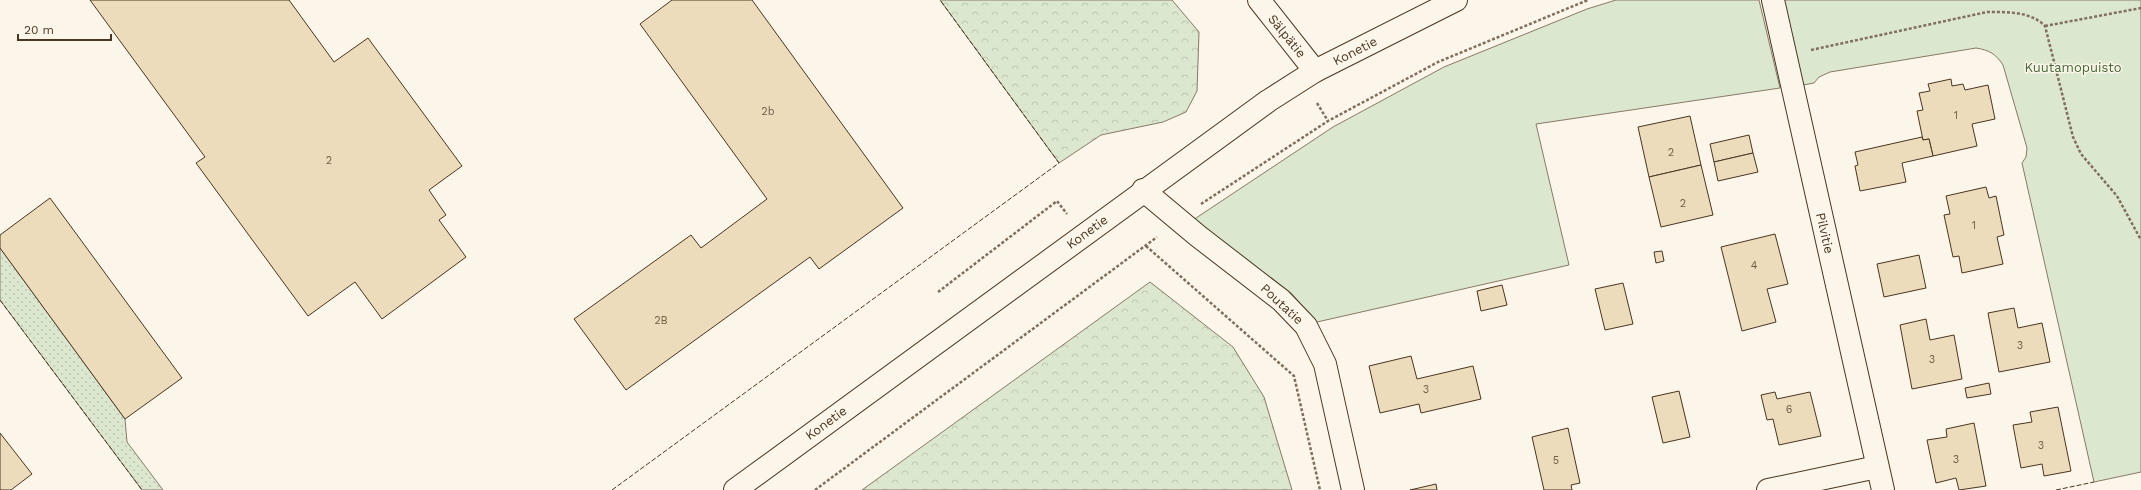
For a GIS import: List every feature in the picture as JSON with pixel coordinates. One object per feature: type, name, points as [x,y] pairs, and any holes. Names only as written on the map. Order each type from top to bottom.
[{"type":"street","name":"Sälpätie","points":[[1259,0],[1316,71]]},
{"type":"street","name":"Konetie","points":[[735,490],[1143,190],[1268,101],[1316,71],[1456,0]]},
{"type":"street","name":"Pilvitie","points":[[1773,0],[1882,490]]},
{"type":"street","name":"Poutatie","points":[[1143,190],[1198,236],[1281,300],[1306,326],[1325,364],[1353,490]]},
{"type":"street","points":[[1768,490],[1877,467]]},
{"type":"path","points":[[2045,26],[2141,8]]},
{"type":"path","points":[[1785,56],[1987,12],[2010,12],[2030,16],[2039,20],[2045,26],[2073,137],[2081,154],[2117,196],[2141,240]]},
{"type":"path","points":[[938,292],[1058,201],[1083,235]]},
{"type":"path","points":[[1146,246],[1294,376],[1320,490]]},
{"type":"green space","points":[[940,0],[1172,0],[1199,32],[1197,91],[1186,112],[1163,122],[1101,135],[1059,163]]},
{"type":"green space","points":[[1616,0],[1759,0],[1780,88],[1536,124],[1569,265],[1317,322],[1291,293],[1193,220],[1333,127],[1444,67],[1587,9]]},
{"type":"green space","name":"Kuutamopuisto","points":[[1784,0],[2141,0],[2141,472],[2094,482],[2022,163],[2026,157],[2027,148],[2003,65],[2000,61],[1992,53],[1976,48],[1830,72],[1819,77],[1814,83],[1803,85]]},
{"type":"green space","points":[[0,248],[125,419],[127,442],[163,490],[142,490],[0,300]]},
{"type":"green space","points":[[1150,282],[1233,347],[1264,397],[1292,490],[862,490]]},
{"type":"building","points":[[90,0],[289,0],[334,62],[368,38],[462,166],[429,190],[446,215],[439,220],[466,257],[382,319],[355,282],[308,316],[196,163],[205,157]]},
{"type":"building","points":[[672,0],[752,0],[903,208],[819,269],[810,257],[626,390],[574,319],[691,235],[701,248],[767,199],[640,24]]},
{"type":"building","points":[[1951,79],[1952,86],[1963,84],[1965,90],[1988,85],[1995,119],[1972,124],[1977,146],[1933,156],[1929,139],[1923,140],[1917,111],[1923,110],[1919,93],[1930,91],[1928,84]]},
{"type":"building","points":[[1690,116],[1701,165],[1649,177],[1638,127]]},
{"type":"building","points":[[1749,135],[1753,153],[1714,162],[1710,144]]},
{"type":"building","points":[[1922,137],[1923,140],[1929,139],[1933,156],[1902,163],[1906,182],[1860,191],[1855,166],[1858,165],[1855,152]]},
{"type":"building","points":[[1753,153],[1758,172],[1718,181],[1714,162]]},
{"type":"building","points":[[1701,165],[1713,215],[1661,227],[1649,177]]},
{"type":"building","points":[[1986,187],[1989,198],[1996,196],[2004,235],[1997,237],[2003,264],[1962,273],[1959,256],[1953,257],[1944,215],[1950,214],[1946,196]]},
{"type":"building","points":[[50,198],[182,378],[125,419],[0,248],[0,235]]},
{"type":"building","points":[[1775,234],[1788,284],[1767,289],[1776,322],[1742,331],[1721,247]]},
{"type":"building","points":[[1662,251],[1664,261],[1656,263],[1654,252]]},
{"type":"building","points":[[1919,255],[1926,288],[1884,297],[1877,264]]},
{"type":"building","points":[[1623,283],[1633,324],[1605,330],[1595,289]]},
{"type":"building","points":[[1502,285],[1507,305],[1481,311],[1477,291]]},
{"type":"building","points":[[2014,308],[2018,328],[2042,323],[2050,362],[1999,372],[1988,313]]},
{"type":"building","points":[[1926,319],[1930,340],[1954,335],[1962,379],[1912,389],[1900,325]]},
{"type":"building","points":[[1411,356],[1417,379],[1473,366],[1481,399],[1421,413],[1419,404],[1380,413],[1369,366]]},
{"type":"building","points":[[1989,383],[1991,394],[1967,398],[1965,388]]},
{"type":"building","points":[[1679,391],[1690,437],[1663,443],[1652,397]]},
{"type":"building","points":[[1775,392],[1777,399],[1810,392],[1821,436],[1779,445],[1773,419],[1767,420],[1761,395]]},
{"type":"building","points":[[2058,407],[2071,471],[2044,476],[2042,464],[2021,468],[2013,425],[2032,422],[2030,412]]},
{"type":"building","points":[[1974,423],[1986,486],[1959,490],[1956,478],[1936,483],[1927,440],[1947,437],[1946,429]]},
{"type":"building","points":[[1568,428],[1580,483],[1571,485],[1572,490],[1544,490],[1532,437]]},
{"type":"building","points":[[0,433],[32,474],[11,490],[0,490]]},
{"type":"building","points":[[1436,484],[1437,490],[1410,490]]},
{"type":"fence","points":[[612,490],[1059,163],[940,0]]},
{"type":"fence","points":[[0,300],[142,490]]},
{"type":"fence","points":[[2056,490],[2094,482]]}]
